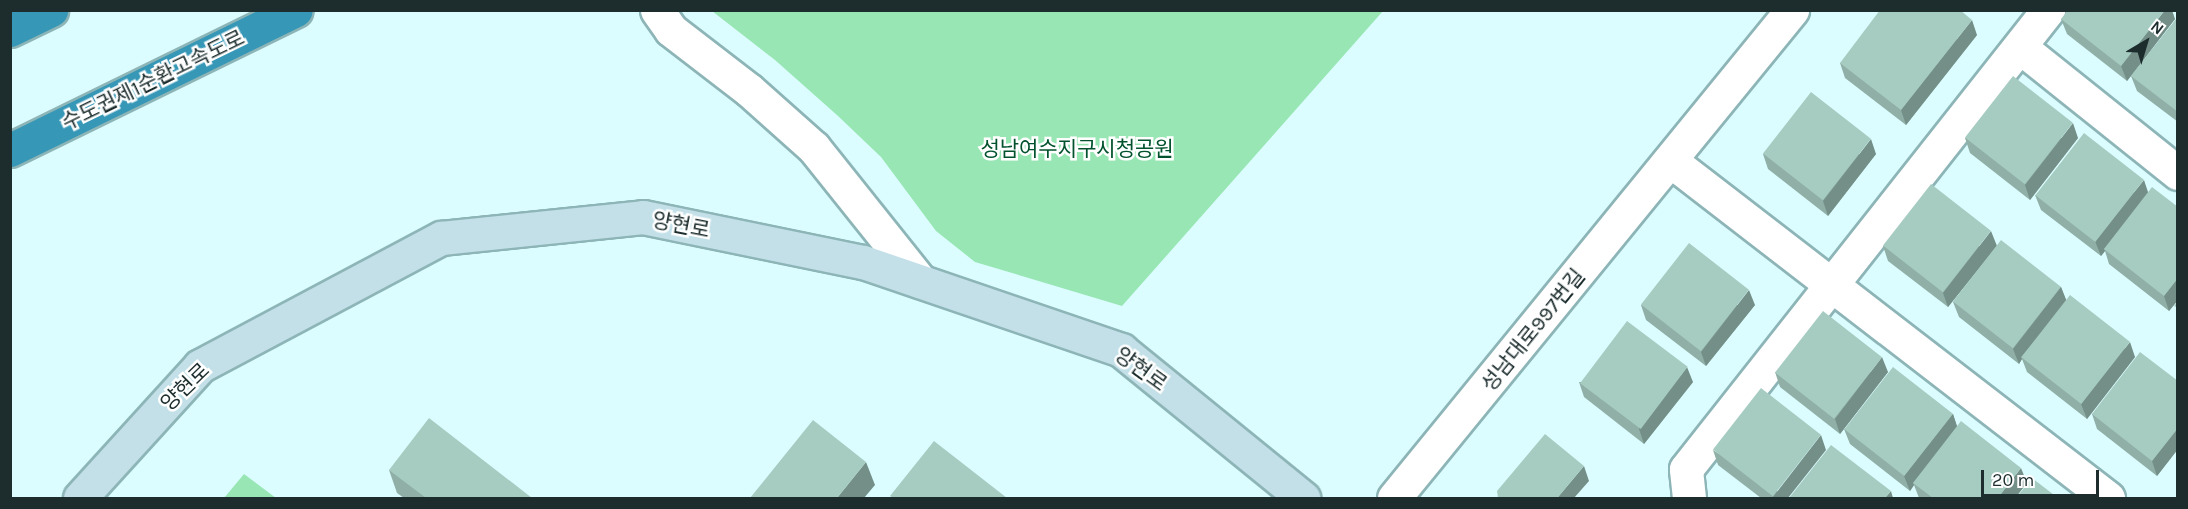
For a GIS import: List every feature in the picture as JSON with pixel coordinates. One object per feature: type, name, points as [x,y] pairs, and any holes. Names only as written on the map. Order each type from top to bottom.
[{"type":"highway","points":[[10,30],[51,10]]},
{"type":"highway","name":"수도권제1순환고속도로","points":[[10,150],[296,10]]},
{"type":"main road","name":"양현로","points":[[80,498],[200,366],[441,238],[643,217],[863,262],[1121,350],[1303,498]]},
{"type":"street","points":[[657,10],[671,30],[749,90],[814,148],[920,281]]},
{"type":"street","name":"성남대로997번길","points":[[1394,498],[1792,10]]},
{"type":"street","points":[[1689,498],[1686,469],[2048,10]]},
{"type":"street","points":[[2020,46],[2178,173]]},
{"type":"street","points":[[1671,161],[2108,498]]},
{"type":"green space","name":"성남여수지구시청공원","points":[[712,11],[1383,11],[1122,306],[975,262],[936,231],[881,157],[775,60]]},
{"type":"green space","points":[[244,474],[276,498],[224,498]]},
{"type":"building","points":[[1880,10],[1960,10],[1972,20],[1901,110],[1840,63]]},
{"type":"building","points":[[2068,10],[2165,10],[2121,66],[2061,19]]},
{"type":"building","points":[[2178,17],[2178,112],[2131,76]]},
{"type":"building","points":[[2013,76],[2073,123],[2025,184],[1965,137]]},
{"type":"building","points":[[1811,92],[1871,139],[1823,200],[1763,153]]},
{"type":"building","points":[[2084,133],[2144,180],[2095,242],[2035,195]]},
{"type":"building","points":[[1931,184],[1991,231],[1943,292],[1883,245]]},
{"type":"building","points":[[2152,187],[2178,207],[2178,278],[2164,296],[2104,249]]},
{"type":"building","points":[[2001,240],[2061,287],[2013,348],[1953,301]]},
{"type":"building","points":[[1689,243],[1749,290],[1701,351],[1641,304]]},
{"type":"building","points":[[2070,295],[2130,342],[2081,404],[2021,357]]},
{"type":"building","points":[[1823,311],[1882,357],[1834,419],[1775,372]]},
{"type":"building","points":[[1627,321],[1688,367],[1641,429],[1580,383]]},
{"type":"building","points":[[2140,352],[2178,381],[2178,428],[2152,461],[2092,414]]},
{"type":"building","points":[[1893,367],[1953,414],[1904,476],[1844,429]]},
{"type":"building","points":[[1761,388],[1821,435],[1773,496],[1713,449]]},
{"type":"building","points":[[429,418],[532,498],[426,498],[389,470]]},
{"type":"building","points":[[813,420],[866,462],[837,498],[750,498]]},
{"type":"building","points":[[1961,421],[2021,468],[1998,498],[1933,498],[1913,483]]},
{"type":"building","points":[[1545,434],[1584,466],[1558,497],[1560,498],[1498,498],[1497,491]]},
{"type":"building","points":[[934,441],[1007,498],[893,498],[890,496]]},
{"type":"building","points":[[1831,445],[1891,491],[1885,498],[1789,498]]},
{"type":"building","points":[[2032,478],[2058,498],[2016,498]]}]
